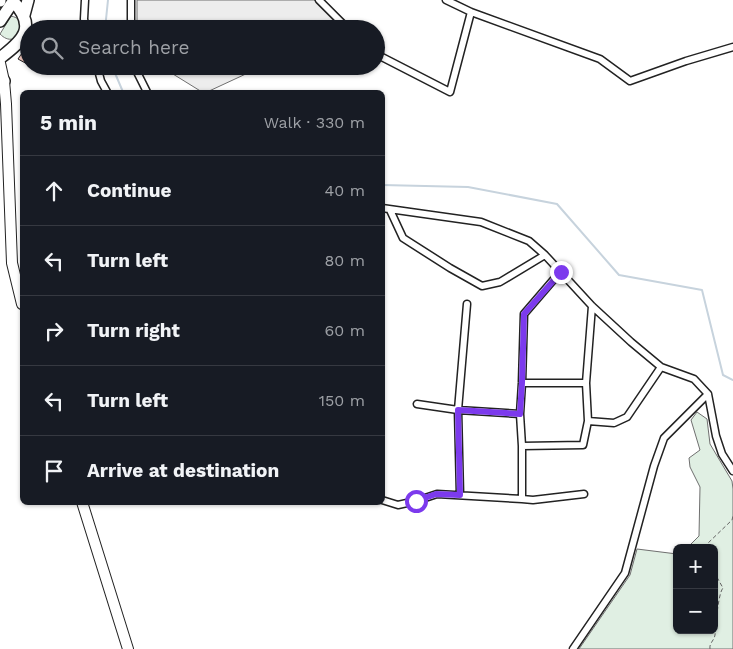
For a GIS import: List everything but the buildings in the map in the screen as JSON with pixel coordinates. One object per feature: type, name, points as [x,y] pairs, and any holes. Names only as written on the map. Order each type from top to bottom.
[{"type":"highway","points":[[0,21],[14,0],[24,15]]},
{"type":"highway","points":[[25,20],[28,0]]},
{"type":"highway","points":[[0,58],[20,41]]},
{"type":"main road","points":[[2,80],[13,48]]},
{"type":"main road","points":[[0,63],[8,138],[12,264],[20,296]]},
{"type":"main road","points":[[83,505],[128,649]]},
{"type":"street","points":[[84,20],[85,0]]},
{"type":"street","points":[[130,20],[131,0]]},
{"type":"street","points":[[446,0],[472,12],[600,59],[630,81],[733,47]]},
{"type":"street","points":[[322,1],[340,20]]},
{"type":"street","points":[[385,59],[450,92],[472,12]]},
{"type":"street","points":[[99,75],[106,90]]},
{"type":"street","points":[[138,75],[146,90]]},
{"type":"street","points":[[386,209],[403,238],[482,286],[500,282],[544,255]]},
{"type":"street","points":[[386,209],[481,222],[529,241],[592,306],[631,342],[661,367],[694,379],[708,394],[716,436],[722,454],[733,471]]},
{"type":"street","points":[[522,498],[520,414],[524,314],[561,272]]},
{"type":"street","points":[[460,495],[458,410],[467,304]]},
{"type":"street","points":[[522,446],[583,445],[588,421],[586,383],[592,306]]},
{"type":"street","points":[[588,421],[614,423],[627,417],[661,367]]},
{"type":"street","points":[[522,383],[586,383]]},
{"type":"street","points":[[572,649],[625,573],[654,466],[664,438],[708,394]]},
{"type":"street","points":[[417,404],[458,410],[520,414]]},
{"type":"street","points":[[385,501],[398,505],[436,494],[533,500],[584,494]]},
{"type":"path","points":[[708,544],[732,520],[733,516]]},
{"type":"path","points":[[710,649],[714,638],[720,592],[723,588],[718,579]]},
{"type":"green space","points":[[11,16],[19,20],[20,31],[13,39],[5,38],[0,34]]},
{"type":"green space","points":[[697,412],[707,419],[710,444],[732,481],[733,649],[579,649],[630,575],[637,549],[673,554],[673,634],[718,634],[718,544],[691,544],[699,536],[700,487],[690,467],[689,458],[700,450],[691,420]]},
{"type":"shaded area","points":[[137,0],[314,0],[334,20],[137,20]]},
{"type":"shaded area","points":[[175,75],[244,75],[211,90],[199,90]]},
{"type":"waterway","points":[[106,20],[108,0]]},
{"type":"waterway","points":[[116,75],[122,90]]},
{"type":"waterway","points":[[385,185],[468,187],[557,204],[619,275],[702,290],[723,375],[733,380]]},
{"type":"route","points":[[416,501],[436,494],[460,495],[458,410],[520,414],[524,314],[561,272]]}]
